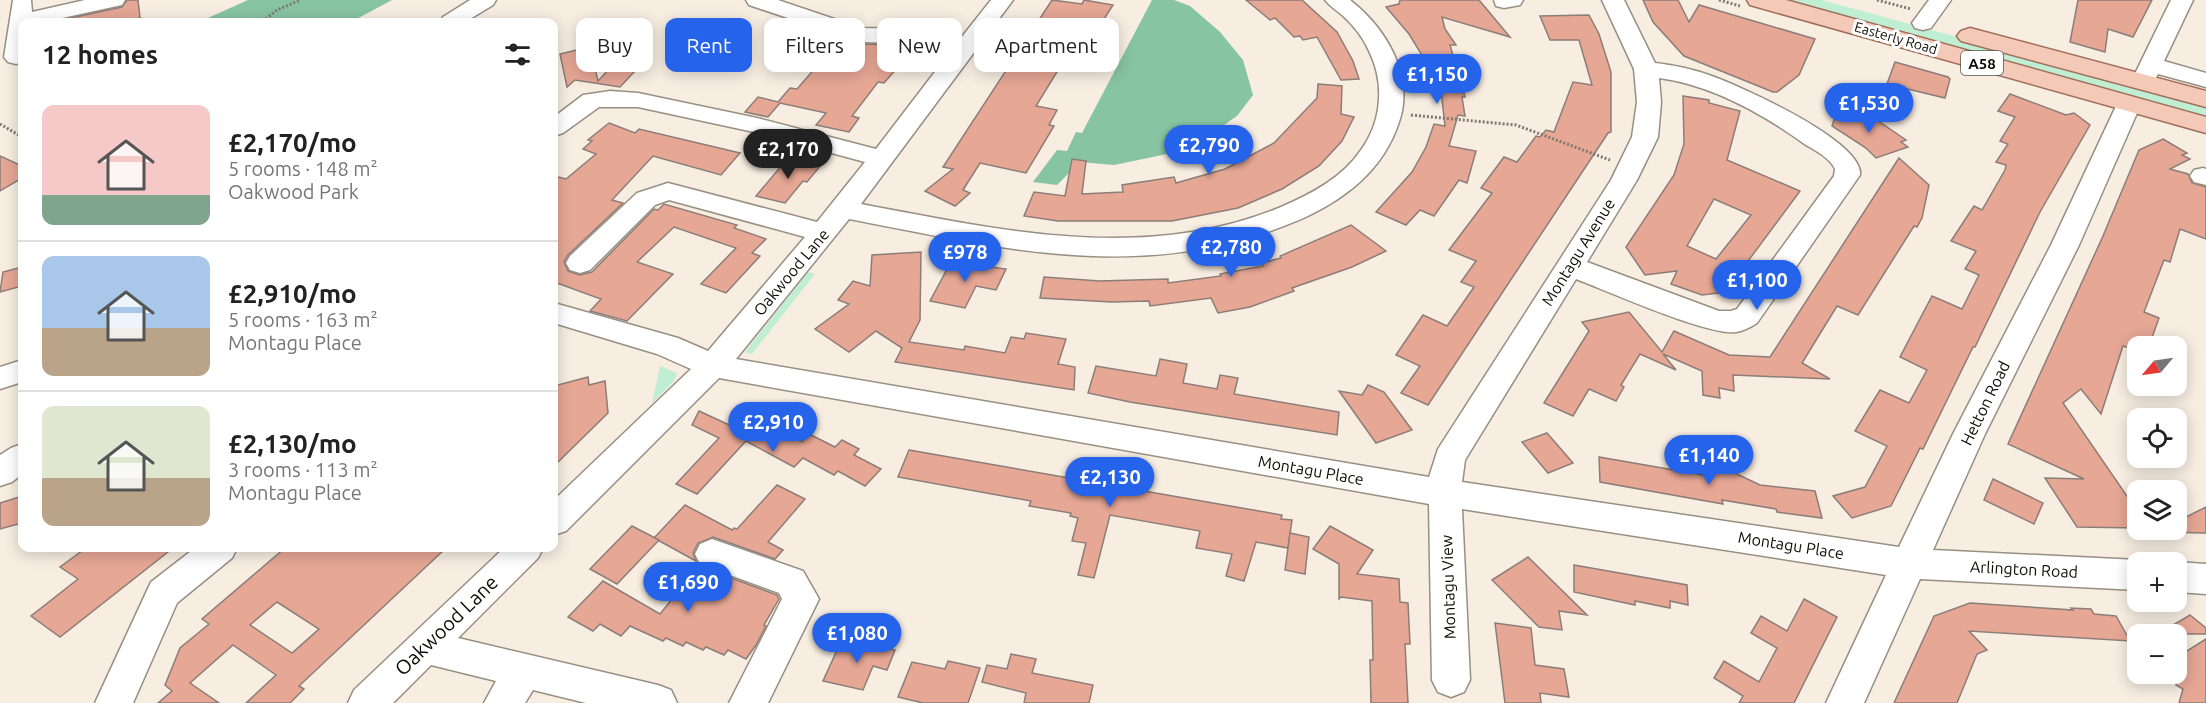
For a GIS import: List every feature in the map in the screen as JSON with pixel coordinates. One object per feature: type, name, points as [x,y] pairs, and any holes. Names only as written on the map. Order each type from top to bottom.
[{"type":"main road","name":"Easterly Road","points":[[1759,0],[2206,99]]},
{"type":"main road","name":"Easterly Road","points":[[1838,0],[1920,17],[2141,84],[2206,125]]},
{"type":"street","points":[[22,11],[114,0]]},
{"type":"street","points":[[457,18],[485,0]]},
{"type":"street","points":[[757,0],[859,35],[877,35]]},
{"type":"street","name":"Oakwood Lane","points":[[962,53],[1002,0]]},
{"type":"street","points":[[843,209],[1036,244],[1095,247],[1162,245],[1220,237],[1276,220],[1328,196],[1361,169],[1383,137],[1392,105],[1390,71],[1375,40],[1348,8],[1336,0]]},
{"type":"street","points":[[1504,1],[1512,0]]},
{"type":"street","name":"Montagu Avenue","points":[[1445,493],[1445,473],[1449,458],[1631,167],[1646,137],[1649,102],[1646,69],[1613,0]]},
{"type":"street","points":[[1920,17],[1940,0]]},
{"type":"street","name":"Hetton Road","points":[[1845,703],[1969,434],[2065,245],[2182,0]]},
{"type":"street","points":[[16,57],[18,42]]},
{"type":"street","points":[[1570,266],[1717,321],[1735,322],[1747,316],[1846,178],[1848,172],[1846,164],[1840,157],[1750,99],[1677,73],[1646,69]]},
{"type":"street","name":"Oakwood Lane","points":[[558,517],[713,366],[824,233],[947,72]]},
{"type":"street","points":[[2141,84],[2206,80]]},
{"type":"street","points":[[558,125],[592,100],[610,98],[757,125],[881,158]]},
{"type":"street","points":[[580,263],[646,199],[668,191],[824,233]]},
{"type":"street","name":"Montagu Place","points":[[558,315],[667,346],[713,366],[1445,493],[1911,564]]},
{"type":"street","points":[[0,378],[18,372]]},
{"type":"street","points":[[0,473],[18,460]]},
{"type":"street","name":"Montagu View","points":[[1445,493],[1451,680]]},
{"type":"street","points":[[114,703],[164,593],[215,552]]},
{"type":"street","name":"Oakwood Lane","points":[[367,703],[522,552]]},
{"type":"street","points":[[712,554],[791,582],[801,599],[748,703]]},
{"type":"street","name":"Arlington Road","points":[[1911,564],[2127,574]]},
{"type":"street","points":[[2187,578],[2206,579]]},
{"type":"street","points":[[424,647],[658,703]]},
{"type":"street","points":[[502,703],[525,671]]},
{"type":"path","points":[[267,18],[277,9],[300,0]]},
{"type":"path","points":[[1876,0],[1920,17]]},
{"type":"path","points":[[1390,112],[1516,125],[1631,167]]},
{"type":"path","points":[[0,124],[18,135]]},
{"type":"green space","points":[[248,0],[392,0],[358,18],[208,18]]},
{"type":"green space","points":[[1152,0],[1174,0],[1190,6],[1220,32],[1243,60],[1253,95],[1237,116],[1205,138],[1172,153],[1114,165],[1080,162],[1057,185],[1033,182],[1057,150],[1067,151],[1076,132],[1082,133],[1114,72],[1119,72],[1119,63]]},
{"type":"green space","points":[[1774,0],[1822,0],[2206,105],[2206,119]]},
{"type":"green space","points":[[808,272],[815,274],[752,354],[745,352]]},
{"type":"green space","points":[[660,366],[677,373],[673,382],[652,403]]},
{"type":"building","points":[[127,0],[138,0],[140,18],[71,18],[122,7]]},
{"type":"building","points":[[1052,0],[1082,4],[1084,0],[1113,5],[1105,18],[1040,18]]},
{"type":"building","points":[[1246,0],[1302,0],[1337,32],[1353,61],[1359,79],[1341,80],[1317,37],[1303,40],[1300,36],[1294,37],[1275,18],[1270,20]]},
{"type":"building","points":[[1400,0],[1479,0],[1510,37],[1442,17],[1445,29],[1456,45],[1450,45],[1465,97],[1462,97],[1465,116],[1458,115],[1449,146],[1476,151],[1467,183],[1459,180],[1434,216],[1420,210],[1406,225],[1376,212],[1412,172],[1426,147],[1434,124],[1445,126],[1438,64],[1428,65],[1409,34],[1386,7],[1399,4]]},
{"type":"building","points":[[1643,0],[1678,0],[1689,22],[1699,5],[1815,39],[1799,75],[1777,92],[1773,92],[1684,56],[1653,22]]},
{"type":"building","points":[[2078,0],[2152,0],[2133,37],[2108,29],[2105,52],[2070,42]]},
{"type":"building","points":[[1589,15],[1599,34],[1611,72],[1611,132],[1608,133],[1428,405],[1401,393],[1420,366],[1396,355],[1423,315],[1447,326],[1474,287],[1461,282],[1476,261],[1449,250],[1492,193],[1481,188],[1504,157],[1517,162],[1536,136],[1540,137],[1546,130],[1554,132],[1573,82],[1592,85],[1579,40],[1550,40],[1540,16]]},
{"type":"building","points":[[865,44],[877,44],[877,72],[894,72],[884,83],[878,82],[852,116],[859,118],[849,132],[816,125],[826,113],[780,103],[768,117],[745,112],[758,97],[778,102],[790,88],[797,89],[812,72],[865,72]]},
{"type":"building","points":[[576,50],[576,72],[596,72],[598,81],[606,72],[634,72],[620,87],[575,80],[567,87],[560,54]]},
{"type":"building","points":[[1895,62],[1948,77],[1950,79],[1945,98],[1887,84]]},
{"type":"building","points":[[1005,72],[1057,72],[1036,106],[1057,110],[1049,125],[1054,126],[1026,173],[980,163],[963,190],[970,193],[955,206],[925,191],[953,169],[943,167]]},
{"type":"building","points":[[1318,84],[1342,86],[1341,114],[1354,117],[1342,141],[1319,166],[1282,189],[1238,208],[1172,221],[1058,221],[1024,216],[1034,192],[1065,196],[1072,159],[1086,161],[1082,194],[1123,192],[1122,185],[1174,177],[1176,183],[1225,169],[1274,143],[1317,98]]},
{"type":"building","points":[[2010,94],[2066,115],[2074,113],[2090,125],[2040,212],[1975,347],[1891,506],[1852,518],[1833,496],[1865,487],[1887,446],[1855,431],[1880,390],[1909,403],[1927,370],[1900,357],[1932,296],[1962,309],[1979,275],[1965,269],[1976,251],[1951,241],[1974,206],[1982,210],[2005,170],[2006,165],[1996,162],[2008,144],[2000,141],[2015,117],[1998,111]]},
{"type":"building","points":[[1683,96],[1709,100],[1709,103],[1740,111],[1727,160],[1800,191],[1731,284],[1736,291],[1702,295],[1671,284],[1677,271],[1645,275],[1626,247],[1674,175],[1684,144]],"holes":[[[1714,199],[1751,215],[1716,259],[1687,246]]]},
{"type":"building","points":[[1838,109],[1853,119],[1868,114],[1906,140],[1901,142],[1908,147],[1876,158],[1866,148],[1832,126]]},
{"type":"building","points":[[609,123],[635,133],[639,129],[740,153],[721,175],[653,156],[612,200],[623,203],[568,255],[564,262],[568,271],[579,275],[592,272],[654,209],[658,210],[664,204],[737,225],[734,228],[766,239],[752,253],[760,256],[726,293],[701,284],[736,248],[674,227],[637,262],[673,274],[627,321],[590,311],[601,299],[558,283],[558,177],[566,179],[596,154],[583,149],[592,141],[588,140]]},
{"type":"building","points":[[2163,139],[2187,153],[2182,155],[2190,159],[2170,169],[2188,174],[2192,183],[2206,187],[2206,239],[2180,229],[2170,262],[2164,260],[2144,312],[2159,318],[2153,336],[2127,336],[2127,347],[2123,346],[2101,414],[2081,389],[2063,403],[2127,496],[2127,528],[2077,527],[2045,478],[2084,479],[2008,444],[2103,236],[2139,150]]},
{"type":"building","points":[[0,156],[18,164],[18,180],[0,191]]},
{"type":"building","points":[[788,158],[821,165],[807,182],[803,181],[785,203],[756,196]]},
{"type":"building","points":[[1899,158],[1929,185],[1922,218],[1917,227],[1914,226],[1858,315],[1837,306],[1802,363],[1830,379],[1733,375],[1734,391],[1719,388],[1720,398],[1703,395],[1702,371],[1663,354],[1676,370],[1640,354],[1621,385],[1624,387],[1616,401],[1589,389],[1573,416],[1544,403],[1589,331],[1582,322],[1629,312],[1662,352],[1674,331],[1729,355],[1770,357]]},
{"type":"building","points":[[1351,225],[1386,251],[1352,267],[1292,288],[1294,291],[1250,307],[1218,313],[1211,298],[1150,306],[1149,301],[1112,302],[1040,298],[1044,277],[1100,281],[1168,279],[1168,283],[1221,276],[1220,274],[1263,266],[1262,263],[1281,258],[1280,256]]},
{"type":"building","points":[[921,252],[920,320],[909,342],[964,350],[965,346],[1005,353],[1011,337],[1024,339],[1026,333],[1066,339],[1058,364],[1075,367],[1074,390],[895,362],[902,348],[876,331],[849,352],[815,329],[849,304],[838,300],[853,281],[870,286],[872,255]]},
{"type":"building","points":[[952,260],[1006,269],[996,290],[976,286],[965,308],[930,301]]},
{"type":"building","points":[[18,268],[18,287],[0,292],[3,272]]},
{"type":"building","points":[[1160,359],[1187,364],[1183,383],[1217,389],[1220,375],[1238,378],[1234,394],[1339,412],[1337,435],[1130,402],[1088,393],[1096,366],[1156,376]]},
{"type":"building","points":[[588,377],[589,385],[605,381],[608,413],[558,462],[558,385]]},
{"type":"building","points":[[1368,385],[1384,392],[1412,430],[1376,443],[1339,391],[1362,395]]},
{"type":"building","points":[[699,411],[751,435],[762,425],[772,430],[776,427],[802,442],[809,434],[835,447],[842,440],[859,449],[854,455],[881,469],[865,486],[838,471],[834,475],[803,458],[794,467],[746,441],[697,494],[676,484],[719,438],[692,425]]},
{"type":"building","points":[[1547,433],[1573,463],[1548,473],[1522,442]]},
{"type":"building","points":[[909,450],[1282,515],[1281,519],[1292,520],[1288,548],[1256,542],[1244,581],[1226,576],[1232,554],[1196,548],[1200,531],[1110,515],[1094,578],[1078,575],[1086,543],[1072,541],[1078,518],[1070,516],[1071,513],[1029,506],[1031,501],[898,477]]},
{"type":"building","points":[[1599,457],[1703,475],[1701,461],[1723,465],[1724,468],[1760,485],[1815,491],[1822,518],[1777,512],[1776,509],[1722,500],[1723,504],[1600,482]]},
{"type":"building","points":[[1993,479],[2043,503],[2034,524],[1984,500]]},
{"type":"building","points":[[777,485],[805,499],[768,542],[783,550],[775,559],[713,537],[698,543],[693,553],[696,561],[654,538],[685,505],[732,530],[737,529]]},
{"type":"building","points":[[18,497],[18,524],[0,529],[0,503]]},
{"type":"building","points":[[2206,507],[2206,533],[2187,533],[2187,516]]},
{"type":"building","points":[[632,526],[659,540],[617,584],[590,569]]},
{"type":"building","points":[[1330,526],[1373,550],[1357,574],[1399,579],[1400,602],[1408,603],[1410,644],[1405,644],[1408,703],[1371,703],[1372,601],[1341,597],[1339,599],[1339,564],[1313,549]]},
{"type":"building","points":[[1290,533],[1309,537],[1305,574],[1285,570]]},
{"type":"building","points":[[81,552],[168,552],[60,637],[31,616],[78,579],[60,567]]},
{"type":"building","points":[[280,552],[442,552],[299,686],[304,689],[290,703],[246,703],[276,675],[233,645],[190,683],[219,703],[158,703],[172,691],[165,685],[180,648],[209,624],[202,619]],"holes":[[[277,602],[319,629],[292,653],[250,625]]]},
{"type":"building","points":[[1528,557],[1587,615],[1559,611],[1562,630],[1539,627],[1492,580]]},
{"type":"building","points":[[1574,565],[1687,585],[1688,605],[1670,601],[1670,608],[1635,601],[1635,605],[1574,592]]},
{"type":"building","points":[[699,566],[777,595],[779,599],[764,625],[766,626],[746,659],[728,650],[724,655],[706,647],[703,650],[686,642],[683,646],[666,638],[663,641],[630,626],[621,636],[600,624],[593,631],[568,617],[603,581],[660,614]]},
{"type":"building","points":[[1804,599],[1837,617],[1794,703],[1739,703],[1743,696],[1714,678],[1724,661],[1759,682],[1777,648],[1751,633],[1761,616],[1787,631]]},
{"type":"building","points":[[1970,603],[2073,610],[2071,608],[2091,609],[2094,614],[2116,616],[2127,636],[2127,641],[1969,631],[1987,650],[1977,654],[1957,703],[1894,703],[1934,616]]},
{"type":"building","points":[[2190,615],[2206,628],[2206,634],[2187,634],[2187,624],[2175,624]]},
{"type":"building","points":[[1495,623],[1531,628],[1535,665],[1564,669],[1569,697],[1540,693],[1541,703],[1505,703]]},
{"type":"building","points":[[842,639],[895,650],[887,670],[873,666],[863,690],[823,681]]},
{"type":"building","points":[[2206,639],[2206,703],[2179,703],[2183,689],[2176,684],[2187,684],[2187,651]]},
{"type":"building","points":[[1011,654],[1036,659],[1032,673],[1093,685],[1089,703],[1024,703],[1026,693],[982,682],[987,665],[1007,669]]},
{"type":"building","points":[[948,661],[980,668],[968,703],[923,703],[898,697],[912,662],[945,669]]}]
